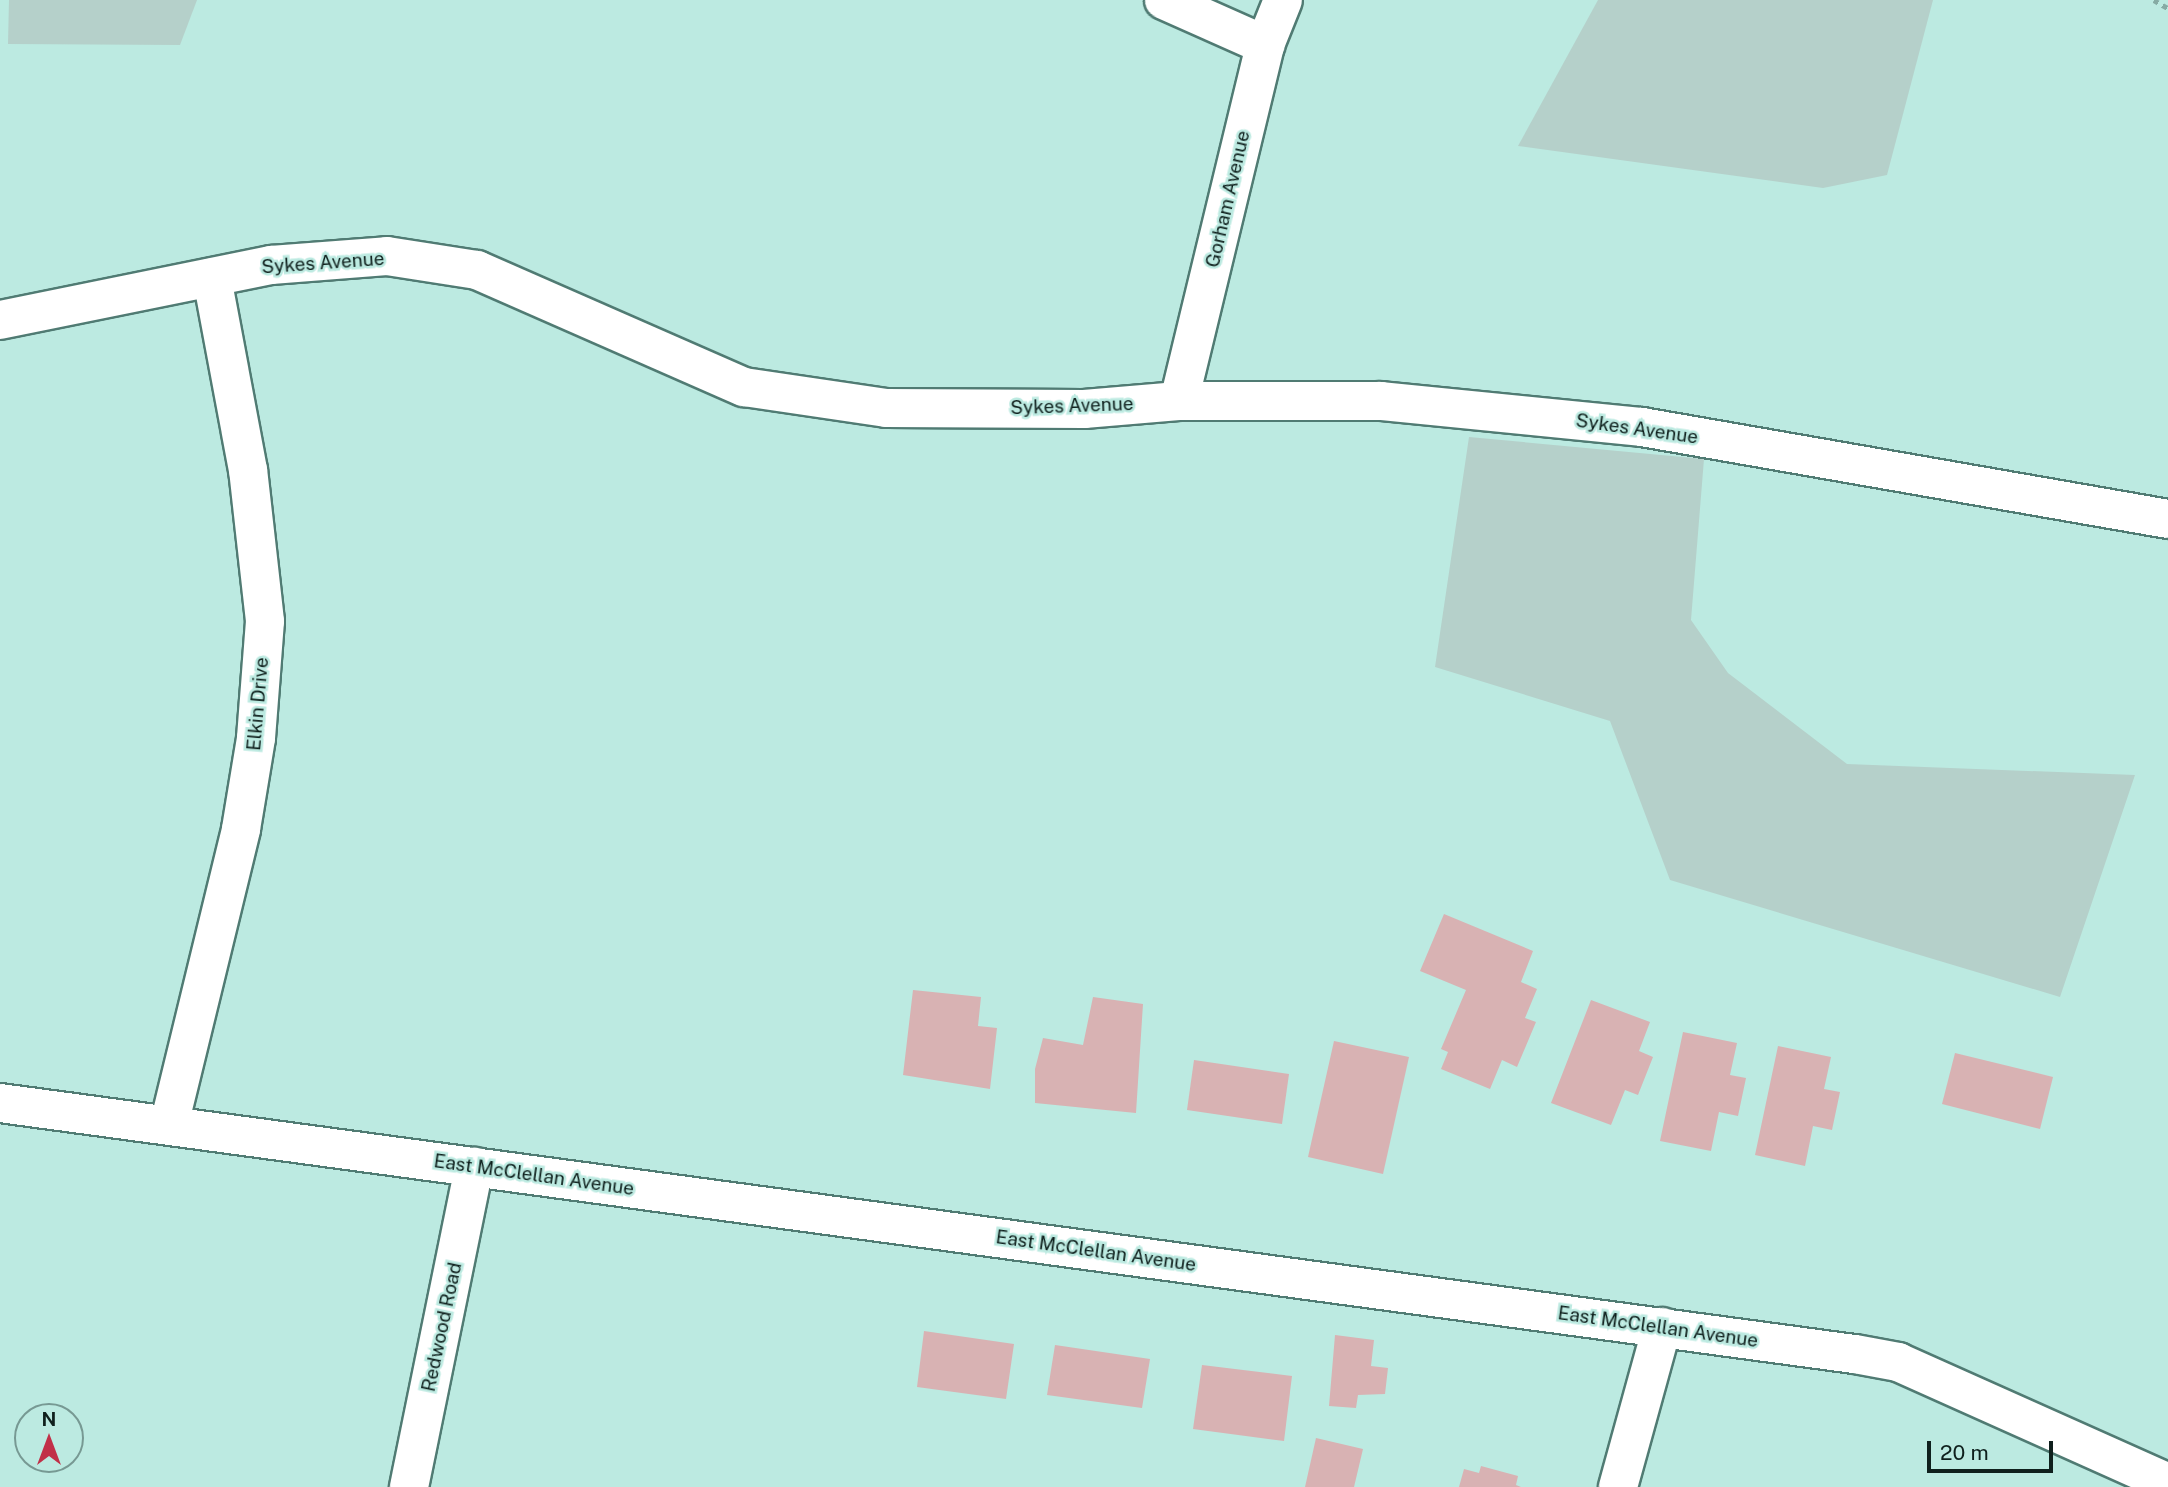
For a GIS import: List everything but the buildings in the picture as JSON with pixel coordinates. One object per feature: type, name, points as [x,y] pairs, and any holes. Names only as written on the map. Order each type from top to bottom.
[{"type":"street","points":[[1164,0],[1265,46]]},
{"type":"street","name":"Gorham Avenue","points":[[1180,401],[1265,46],[1283,0]]},
{"type":"street","name":"Sykes Avenue","points":[[0,320],[271,265],[387,256],[477,270],[744,387],[886,408],[1084,409],[1180,401],[1381,401],[1642,427],[2168,519]]},
{"type":"street","name":"Elkin Drive","points":[[169,1125],[241,829],[256,738],[265,621],[248,470],[212,276]]},
{"type":"street","name":"East McClellan Avenue","points":[[0,1103],[1662,1327],[1898,1362],[2168,1483]]},
{"type":"street","name":"Redwood Road","points":[[409,1487],[474,1167]]},
{"type":"street","points":[[1618,1487],[1662,1327]]},
{"type":"path","points":[[2154,0],[2168,8]]},
{"type":"shaded area","points":[[9,0],[197,0],[180,45],[8,44]]},
{"type":"shaded area","points":[[1598,0],[1933,0],[1887,175],[1823,188],[1518,146]]},
{"type":"shaded area","points":[[1469,437],[1704,459],[1691,620],[1728,673],[1847,764],[2135,775],[2060,997],[1670,880],[1610,721],[1435,667]]}]
